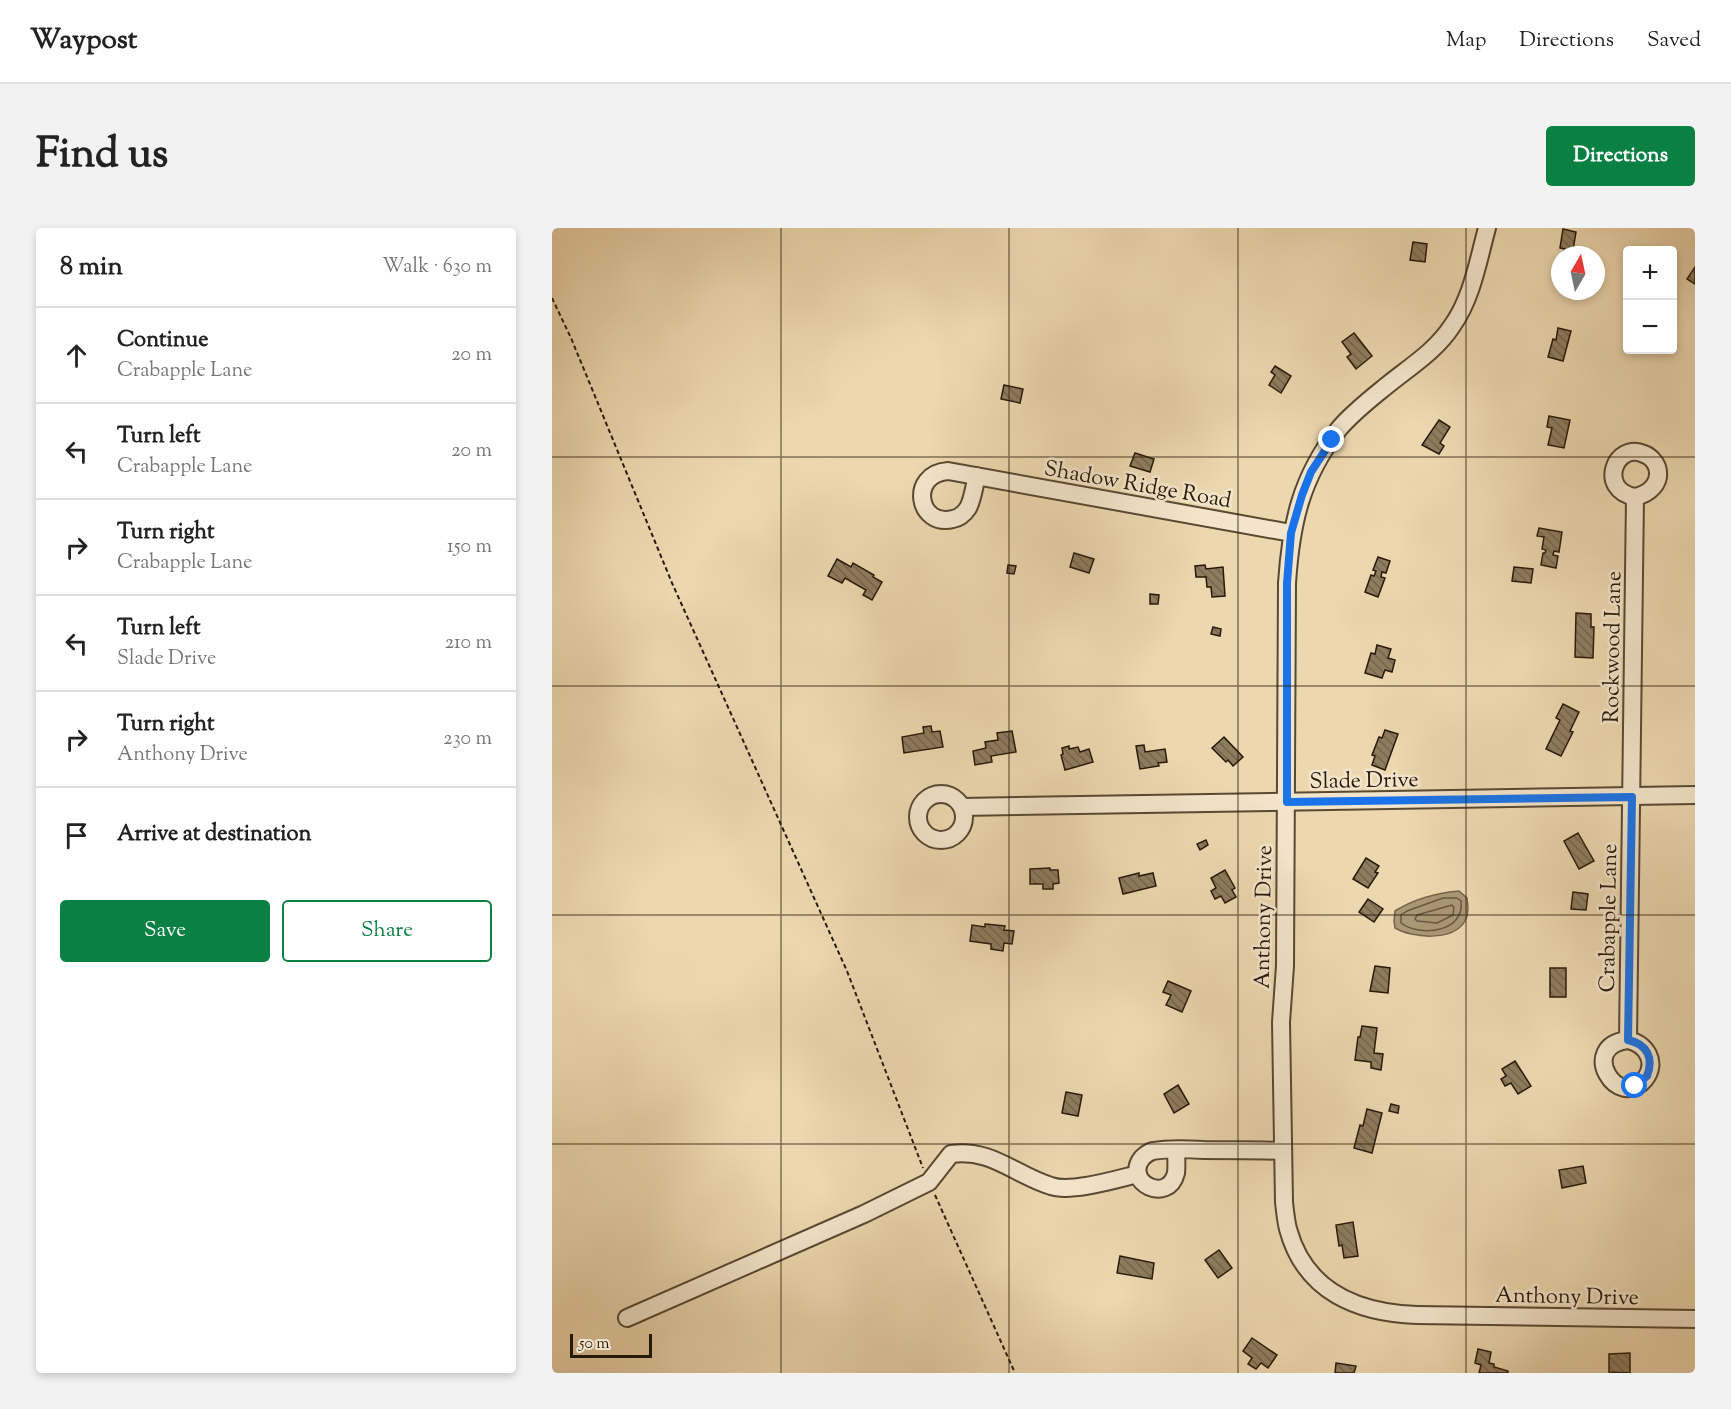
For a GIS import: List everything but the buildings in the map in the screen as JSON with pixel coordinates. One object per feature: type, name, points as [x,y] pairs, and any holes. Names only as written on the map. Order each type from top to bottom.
[{"type":"street","name":"Anthony Drive","points":[[1486,228],[1469,292],[1452,326],[1426,355],[1356,411],[1338,430],[1311,472],[1291,533],[1287,583],[1285,966],[1281,1022],[1284,1202],[1288,1229],[1297,1253],[1311,1275],[1330,1292],[1353,1304],[1378,1312],[1695,1319]]},
{"type":"street","name":"Shadow Ridge Road","points":[[977,476],[1291,533]]},
{"type":"street","name":"Rockwood Lane","points":[[1632,797],[1635,497]]},
{"type":"street","name":"Slade Drive","points":[[962,807],[1695,795]]},
{"type":"street","name":"Crabapple Lane","points":[[1628,1040],[1632,797]]},
{"type":"street","points":[[1176,1150],[1176,1173],[1170,1184],[1164,1188],[1151,1188],[1141,1180],[1138,1174],[1139,1162],[1147,1153],[1176,1150],[1283,1151]]},
{"type":"street","points":[[627,1318],[864,1214],[929,1182],[951,1154],[967,1152],[997,1161],[1053,1187],[1089,1186],[1138,1174]]},
{"type":"path","points":[[552,298],[576,348],[672,583],[847,971],[929,1182],[1015,1373]]},
{"type":"water","points":[[1459,891],[1467,898],[1468,907],[1465,921],[1459,928],[1442,935],[1421,936],[1395,928],[1395,911],[1426,897]]},
{"type":"route","points":[[1332,440],[1311,472],[1294,518],[1291,533],[1287,583],[1287,802],[1632,797],[1628,1040],[1643,1046],[1650,1060],[1647,1076],[1635,1086]]}]
